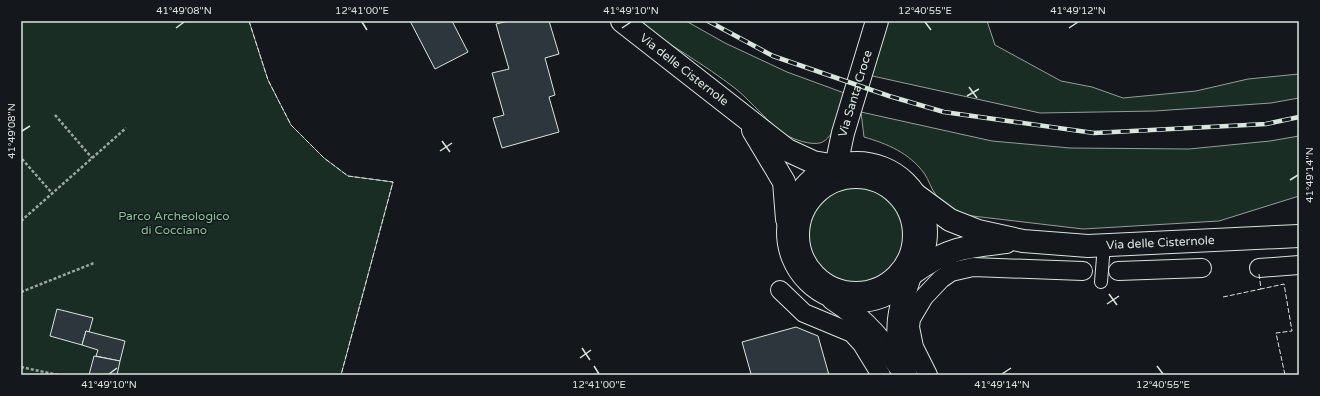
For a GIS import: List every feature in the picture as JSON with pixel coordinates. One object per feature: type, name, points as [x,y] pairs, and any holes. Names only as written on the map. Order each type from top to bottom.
[{"type":"street","name":"Via delle Cisternole","points":[[622,21],[745,119],[787,150],[813,162],[836,166]]},
{"type":"street","name":"Via Santa Croce","points":[[836,166],[843,133],[876,21]]},
{"type":"street","name":"Via delle Cisternole","points":[[745,119],[784,182],[788,232]]},
{"type":"street","points":[[853,163],[868,164],[896,174],[916,195],[925,218],[925,245],[916,268],[910,276],[897,319],[898,344],[907,375],[877,336],[854,313],[821,291],[804,277],[791,251],[788,232],[792,207],[801,191],[819,174],[836,166],[853,163]]},
{"type":"street","points":[[861,179],[878,184],[893,193],[905,207],[912,225],[912,244],[906,262],[894,276],[878,287],[859,291],[840,289],[823,280],[810,267],[802,249],[801,230],[805,213],[819,195],[828,187],[844,181],[861,179]]},
{"type":"street","name":"Via delle Cisternole","points":[[916,195],[950,220],[978,231],[1023,241],[1104,245],[1299,236]]},
{"type":"street","name":"Via delle Cisternole","points":[[821,291],[843,299],[862,301],[886,294],[904,283],[910,276],[933,259],[957,249],[1023,241]]},
{"type":"street","points":[[1259,268],[1299,265]]},
{"type":"street","points":[[928,375],[914,347],[910,327],[911,319],[924,297],[941,279],[951,272],[973,267],[1083,271]]},
{"type":"street","points":[[1118,271],[1202,268]]},
{"type":"street","points":[[780,290],[804,313],[852,333],[862,344],[881,375]]},
{"type":"lane","points":[[1101,282],[1104,245]]},
{"type":"path","points":[[55,115],[92,158]]},
{"type":"path","points":[[21,221],[126,128]]},
{"type":"path","points":[[22,159],[52,193]]},
{"type":"path","points":[[21,292],[94,263]]},
{"type":"path","points":[[21,367],[58,375]]},
{"type":"green space","name":"Parco Archeologico di Cocciano","points":[[21,21],[249,21],[268,80],[291,125],[324,158],[348,176],[393,182],[341,375],[21,375]]},
{"type":"green space","points":[[635,21],[686,21],[725,43],[787,72],[847,94],[834,129],[825,140],[820,143],[803,142],[786,135],[736,89]]},
{"type":"green space","points":[[885,21],[987,21],[995,45],[1061,81],[1092,87],[1123,98],[1196,91],[1248,79],[1299,74],[1299,98],[1271,103],[1155,111],[1040,113],[868,75]]},
{"type":"green space","points":[[861,112],[992,141],[1070,148],[1189,149],[1270,141],[1299,136],[1299,196],[1219,221],[1083,229],[964,215],[949,207],[939,199],[924,173],[912,160],[890,146],[864,137]]},
{"type":"green space","points":[[856,179],[877,184],[887,189],[895,196],[902,204],[907,214],[912,235],[907,256],[902,266],[895,274],[887,281],[877,286],[856,291],[835,286],[825,281],[817,274],[810,266],[805,256],[800,235],[805,214],[810,204],[817,196],[825,189],[835,184]]},
{"type":"building","points":[[410,21],[452,21],[468,52],[435,69]]},
{"type":"building","points":[[509,21],[549,21],[559,54],[545,58],[555,95],[549,97],[559,132],[502,148],[493,118],[504,115],[492,73],[509,69],[496,24]]},
{"type":"building","points":[[57,309],[93,318],[89,332],[86,331],[82,345],[50,336]]},
{"type":"building","points":[[796,327],[818,336],[829,375],[748,375],[751,374],[742,342]]},
{"type":"building","points":[[86,331],[125,341],[120,361],[96,356],[98,350],[82,345]]},
{"type":"building","points":[[94,356],[120,361],[117,375],[89,375]]},
{"type":"railway","points":[[708,21],[773,56],[889,96],[944,112],[1094,133],[1266,124],[1299,117]]},
{"type":"fence","points":[[249,21],[268,80],[291,125],[324,158],[348,176],[393,182],[341,375]]},
{"type":"fence","points":[[1259,274],[1261,289],[1284,284],[1292,331],[1276,333],[1285,375]]},
{"type":"fence","points":[[1223,297],[1261,289]]}]
